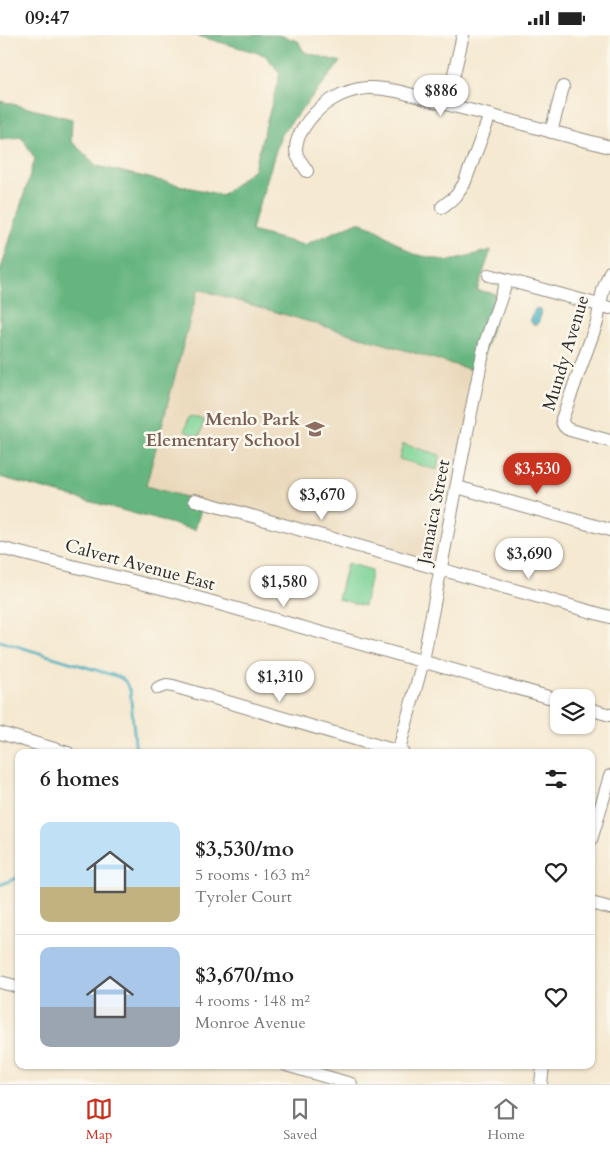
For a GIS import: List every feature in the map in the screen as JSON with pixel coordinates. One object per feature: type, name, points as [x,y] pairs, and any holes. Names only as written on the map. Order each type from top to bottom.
[{"type":"street","points":[[447,104],[463,35]]},
{"type":"street","points":[[551,132],[563,87]]},
{"type":"street","points":[[307,171],[297,155],[296,146],[300,135],[314,113],[340,95],[365,89],[380,88],[610,147]]},
{"type":"street","points":[[442,207],[456,196],[464,184],[490,115]]},
{"type":"street","name":"Mundy Avenue","points":[[610,272],[603,290],[605,306],[597,322],[562,419],[566,429],[610,441]]},
{"type":"street","points":[[489,275],[605,306]]},
{"type":"street","name":"Jamaica Street","points":[[401,749],[423,661],[485,343],[507,280]]},
{"type":"street","points":[[457,487],[610,530]]},
{"type":"street","points":[[195,500],[610,617]]},
{"type":"street","name":"Calvert Avenue East","points":[[0,548],[177,592],[550,697]]},
{"type":"street","points":[[158,688],[166,685],[173,686],[390,749]]},
{"type":"street","points":[[595,711],[610,715]]},
{"type":"street","points":[[0,733],[54,749]]},
{"type":"street","points":[[595,828],[610,776]]},
{"type":"street","points":[[595,904],[610,908]]},
{"type":"street","points":[[0,982],[15,986]]},
{"type":"street","points":[[300,1069],[351,1084]]},
{"type":"street","points":[[541,1084],[542,1069]]},
{"type":"shaded area","name":"Menlo Park Elementary School","points":[[198,289],[479,372],[441,569],[146,486]]},
{"type":"green space","points":[[195,35],[278,35],[298,41],[304,52],[341,62],[281,134],[251,231],[304,245],[358,222],[373,227],[413,254],[448,261],[491,250],[477,290],[501,295],[479,372],[198,289],[146,486],[203,502],[195,530],[0,477],[0,272],[35,159],[22,137],[0,139],[0,101],[72,119],[71,141],[97,166],[222,195],[254,169],[280,73],[265,55]]},
{"type":"green space","points":[[191,416],[204,420],[200,436],[186,432],[185,429]]},
{"type":"green space","points":[[403,444],[440,455],[437,470],[399,459]]},
{"type":"green space","points":[[347,563],[372,570],[364,606],[338,599]]},
{"type":"water","points":[[535,309],[539,309],[542,312],[538,324],[533,324],[530,321]]},
{"type":"waterway","points":[[0,641],[119,677],[125,681],[130,691],[136,749]]},
{"type":"waterway","points":[[0,885],[15,879]]},
{"type":"place","name":"Menlo Park Elementary School","points":[[315,429]]}]
